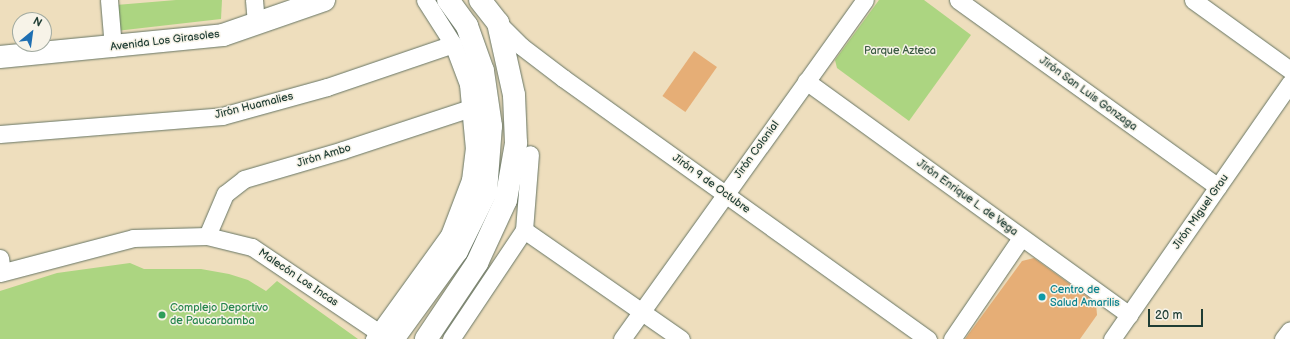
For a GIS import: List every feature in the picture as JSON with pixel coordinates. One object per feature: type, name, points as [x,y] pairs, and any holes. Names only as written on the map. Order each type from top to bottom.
[{"type":"main road","name":"Avenida Los Girasoles","points":[[0,58],[113,48],[223,35],[324,0]]},
{"type":"main road","points":[[382,337],[457,251],[486,192],[491,126],[483,71],[467,26],[448,0]]},
{"type":"main road","points":[[426,339],[477,263],[506,200],[516,143],[514,102],[498,23],[480,0]]},
{"type":"street","points":[[109,0],[113,48]]},
{"type":"street","points":[[254,0],[256,24]]},
{"type":"street","points":[[382,337],[449,235],[470,180],[474,149],[468,84],[453,44],[425,0]]},
{"type":"street","name":"Jirón Colonial","points":[[622,339],[865,0]]},
{"type":"street","name":"Jirón San Luis Gonzaga","points":[[958,0],[1218,187]]},
{"type":"street","points":[[1193,0],[1290,70]]},
{"type":"street","name":"Jirón 9 de Octubre","points":[[498,23],[527,51],[725,195],[928,339]]},
{"type":"street","name":"Jirón Huamalies","points":[[0,134],[222,116],[327,86],[453,44]]},
{"type":"street","name":"Jirón Enrique L. de Vega","points":[[806,81],[1129,315]]},
{"type":"street","name":"Jirón Miguel Grau","points":[[1112,339],[1290,83]]},
{"type":"street","name":"Jirón Ambo","points":[[207,236],[225,194],[244,179],[343,150],[471,108]]},
{"type":"street","points":[[451,339],[524,230],[530,154]]},
{"type":"street","points":[[524,230],[681,339]]},
{"type":"street","name":"Malecón Los Incas","points":[[1,268],[133,238],[207,236],[252,247],[382,337]]},
{"type":"street","points":[[952,339],[1022,238]]},
{"type":"street","points":[[1283,339],[1290,330]]},
{"type":"green space","points":[[176,0],[222,0],[221,19],[116,31],[116,5]]},
{"type":"green space","name":"Parque Azteca","points":[[879,0],[924,0],[971,35],[909,121],[837,68],[835,60]]},
{"type":"green space","name":"Complejo Deportivo de Paucarbamba","points":[[130,263],[144,269],[201,269],[229,274],[248,280],[266,291],[277,281],[358,339],[0,339],[0,291],[57,273]]},
{"type":"building","points":[[694,51],[717,67],[685,112],[662,96]]},
{"type":"building","name":"Centro de Salud Amarilis","points":[[1034,258],[1096,303],[1097,315],[1080,339],[965,339],[1022,261]]},
{"type":"place","name":"Centro de Salud Amarilis","points":[[1042,297]]},
{"type":"place","name":"Complejo Deportivo de Paucarbamba","points":[[162,315]]}]
